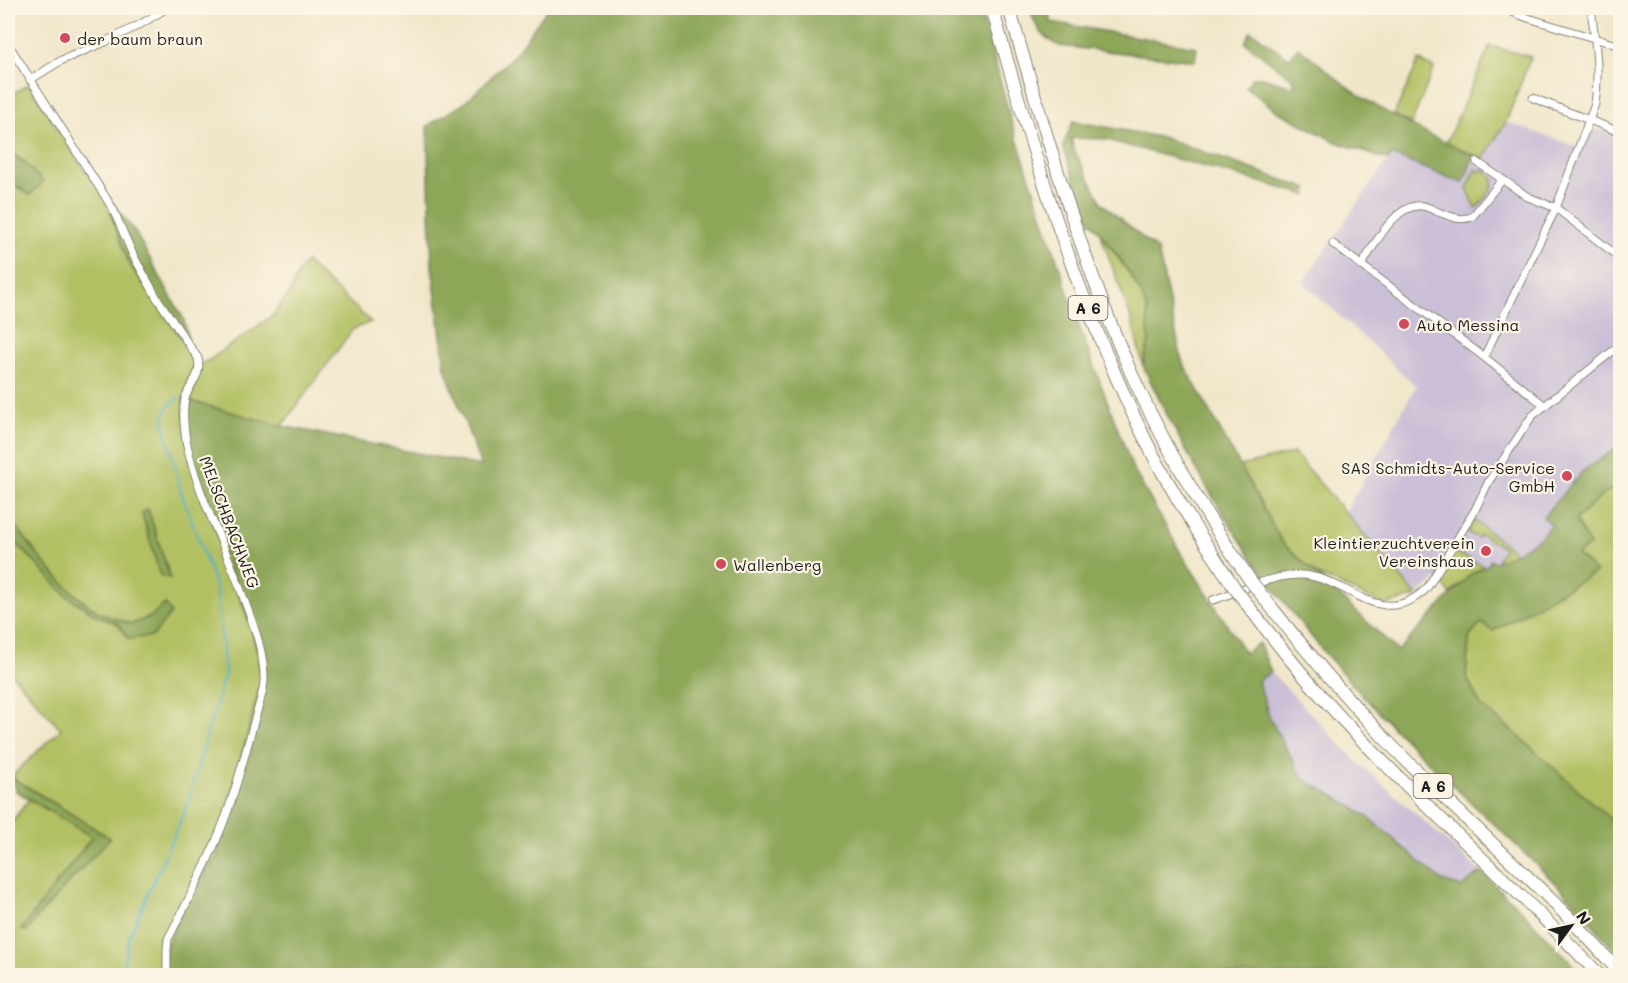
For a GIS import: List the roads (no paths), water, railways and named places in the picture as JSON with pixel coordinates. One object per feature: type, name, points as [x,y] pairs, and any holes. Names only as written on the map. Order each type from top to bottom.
[{"type":"highway","name":"A 6","points":[[992,8],[1058,228],[1083,297],[1117,380],[1148,445],[1183,508],[1237,591],[1268,633],[1341,718],[1412,791],[1600,975]]},
{"type":"highway","name":"A 6","points":[[1009,8],[1037,107],[1114,333],[1180,470],[1221,537],[1254,585],[1317,664],[1392,746],[1579,929],[1620,973]]},
{"type":"street","points":[[30,80],[62,60],[110,40],[167,8]]},
{"type":"street","points":[[1502,8],[1620,46]]},
{"type":"street","points":[[1484,357],[1556,208],[1595,104],[1598,87],[1591,8]]},
{"type":"street","name":"MELSCHBACHWEG","points":[[8,44],[113,209],[133,255],[157,298],[198,358],[200,366],[198,374],[185,400],[183,415],[186,441],[204,498],[245,600],[255,630],[263,669],[262,693],[225,819],[199,879],[168,939],[167,975]]},
{"type":"street","points":[[1533,98],[1620,132]]},
{"type":"street","points":[[1477,162],[1528,197],[1556,208],[1620,258]]},
{"type":"street","points":[[1361,266],[1395,216],[1411,206],[1423,206],[1457,220],[1467,219],[1472,217],[1502,180]]},
{"type":"street","points":[[1333,244],[1484,357],[1545,406]]},
{"type":"street","points":[[1213,600],[1276,578],[1297,574],[1325,579],[1358,597],[1384,605],[1404,602],[1418,596],[1426,588],[1475,510],[1489,482],[1532,416],[1620,345]]},
{"type":"waterway","points":[[121,976],[129,936],[185,811],[225,673],[217,593],[182,495],[163,420],[168,406],[179,398]]},
{"type":"place","name":"der baum braun","points":[[65,38]]},
{"type":"place","name":"Auto Messina","points":[[1404,324]]},
{"type":"place","name":"SAS Schmidts-Auto-Service GmbH","points":[[1567,476]]},
{"type":"place","name":"Kleintierzuchtverein Vereinshaus","points":[[1486,551]]},
{"type":"place","name":"Wallenberg","points":[[721,564]]}]
